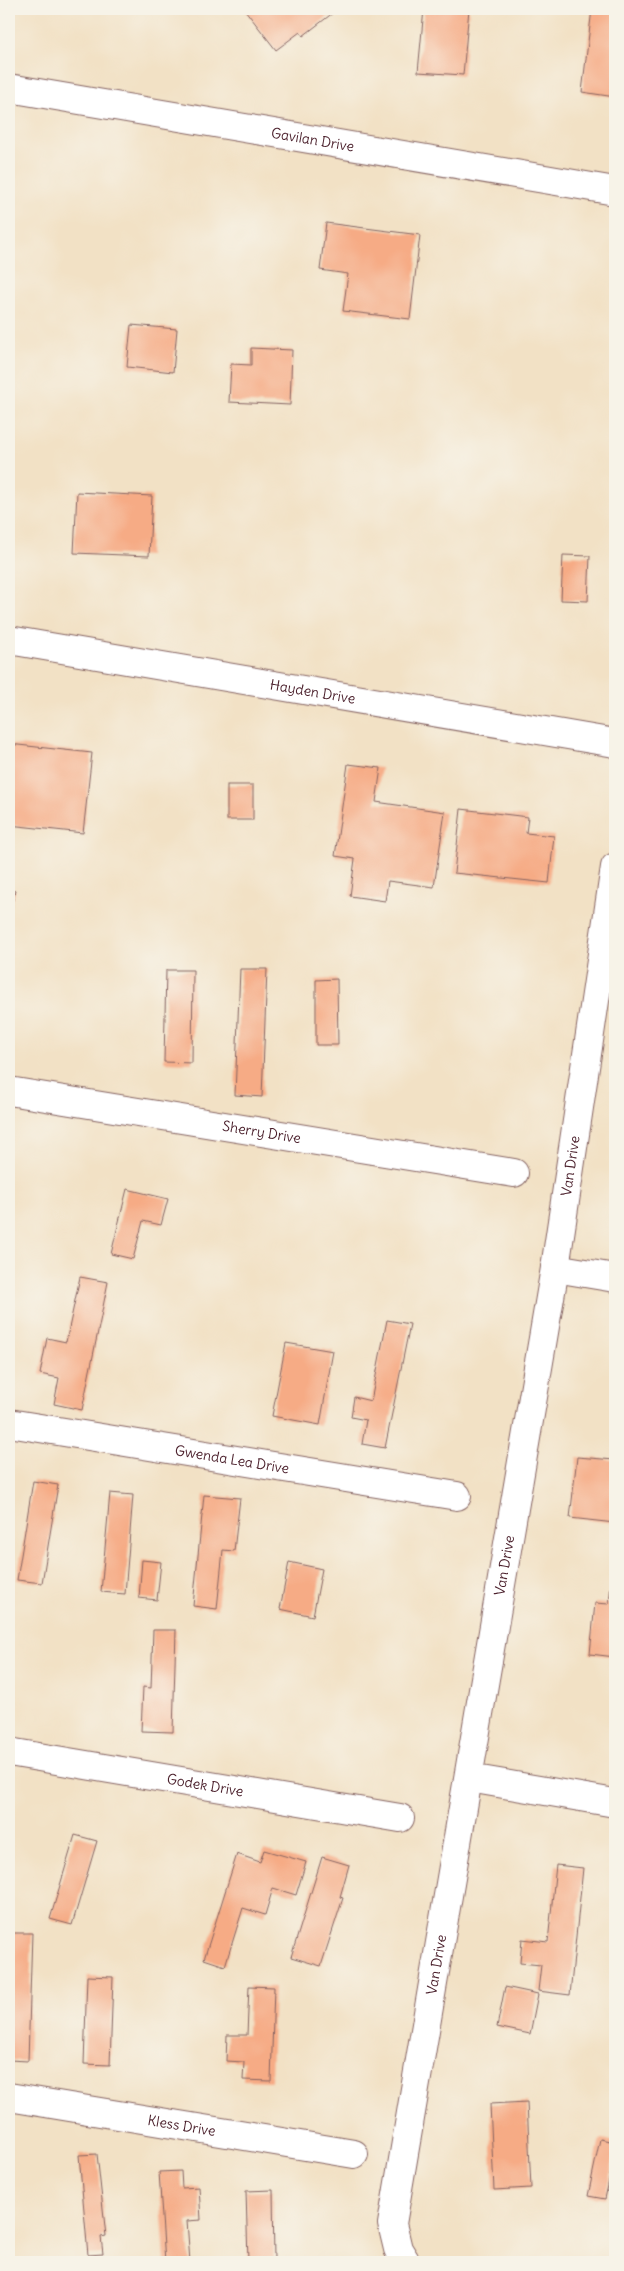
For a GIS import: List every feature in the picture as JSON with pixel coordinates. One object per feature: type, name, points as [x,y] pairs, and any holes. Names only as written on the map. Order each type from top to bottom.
[{"type":"street","name":"Gavilan Drive","points":[[9,88],[615,191]]},
{"type":"street","name":"Hayden Drive","points":[[9,640],[615,742]]},
{"type":"street","name":"Van Drive","points":[[406,2262],[398,2249],[392,2224],[555,1268],[615,867]]},
{"type":"street","name":"Sherry Drive","points":[[9,1091],[514,1174]]},
{"type":"street","points":[[555,1268],[615,1278]]},
{"type":"street","name":"Gwenda Lea Drive","points":[[9,1423],[456,1496]]},
{"type":"street","name":"Godek Drive","points":[[9,1752],[400,1818]]},
{"type":"street","points":[[469,1778],[615,1803]]},
{"type":"street","name":"Kless Drive","points":[[9,2097],[354,2154]]},
{"type":"building","points":[[246,9],[338,9],[303,36],[300,32],[276,50]]},
{"type":"building","points":[[424,9],[469,9],[463,75],[418,72]]},
{"type":"building","points":[[592,9],[615,10],[615,97],[582,92]]},
{"type":"building","points":[[326,223],[420,235],[410,319],[343,311],[348,274],[320,270]]},
{"type":"building","points":[[131,325],[177,329],[173,372],[127,367]]},
{"type":"building","points":[[251,348],[292,350],[290,405],[229,402],[231,364],[251,365]]},
{"type":"building","points":[[77,492],[152,496],[149,556],[74,553]]},
{"type":"building","points":[[563,555],[590,556],[588,601],[561,600]]},
{"type":"building","points":[[9,744],[92,753],[83,833],[9,825]]},
{"type":"building","points":[[348,764],[381,768],[376,802],[445,812],[434,887],[388,881],[385,901],[350,896],[355,859],[335,856]]},
{"type":"building","points":[[227,785],[253,785],[253,820],[227,820]]},
{"type":"building","points":[[461,809],[528,817],[526,833],[554,836],[549,883],[454,873]]},
{"type":"building","points":[[9,889],[15,891],[9,915]]},
{"type":"building","points":[[240,969],[267,969],[262,1097],[235,1095]]},
{"type":"building","points":[[166,970],[193,970],[192,1063],[164,1062]]},
{"type":"building","points":[[337,979],[338,1045],[316,1045],[316,980]]},
{"type":"building","points":[[127,1189],[168,1199],[161,1225],[143,1221],[133,1259],[111,1254]]},
{"type":"building","points":[[80,1277],[108,1282],[82,1410],[54,1404],[59,1378],[40,1374],[47,1338],[66,1342]]},
{"type":"building","points":[[387,1320],[410,1324],[385,1448],[362,1444],[366,1420],[351,1417],[354,1397],[371,1401]]},
{"type":"building","points":[[286,1343],[333,1351],[320,1425],[272,1416]]},
{"type":"building","points":[[577,1457],[615,1460],[615,1523],[570,1518]]},
{"type":"building","points":[[33,1481],[58,1485],[42,1583],[17,1580]]},
{"type":"building","points":[[110,1493],[133,1495],[125,1594],[101,1592]]},
{"type":"building","points":[[204,1495],[240,1498],[234,1551],[223,1550],[217,1609],[193,1606]]},
{"type":"building","points":[[614,1554],[615,1657],[590,1654],[595,1603],[609,1604]]},
{"type":"building","points":[[142,1560],[161,1562],[157,1600],[139,1598]]},
{"type":"building","points":[[289,1562],[322,1569],[313,1616],[280,1609]]},
{"type":"building","points":[[153,1630],[176,1630],[173,1732],[141,1731],[143,1687],[151,1688]]},
{"type":"building","points":[[75,1835],[97,1841],[72,1925],[50,1919]]},
{"type":"building","points":[[264,1850],[306,1862],[296,1895],[273,1888],[265,1915],[243,1908],[225,1966],[204,1959],[237,1854],[260,1862]]},
{"type":"building","points":[[322,1857],[349,1865],[340,1897],[343,1898],[321,1966],[291,1957]]},
{"type":"building","points":[[556,1865],[583,1868],[570,1995],[538,1991],[541,1965],[520,1963],[522,1939],[548,1942]]},
{"type":"building","points":[[9,1933],[32,1933],[28,2061],[9,2060]]},
{"type":"building","points":[[87,1976],[113,1977],[110,2065],[84,2064]]},
{"type":"building","points":[[249,1986],[274,1987],[271,2081],[243,2080],[244,2062],[226,2061],[227,2035],[247,2035]]},
{"type":"building","points":[[505,1987],[538,1994],[530,2034],[497,2027]]},
{"type":"building","points":[[527,2102],[531,2188],[494,2190],[490,2104]]},
{"type":"building","points":[[600,2139],[615,2142],[615,2152],[605,2199],[588,2196]]},
{"type":"building","points":[[97,2154],[106,2236],[101,2237],[103,2254],[88,2255],[79,2155]]},
{"type":"building","points":[[181,2171],[182,2188],[199,2187],[201,2220],[187,2221],[190,2262],[165,2262],[159,2172]]},
{"type":"building","points":[[273,2190],[274,2262],[248,2262],[246,2191]]}]
